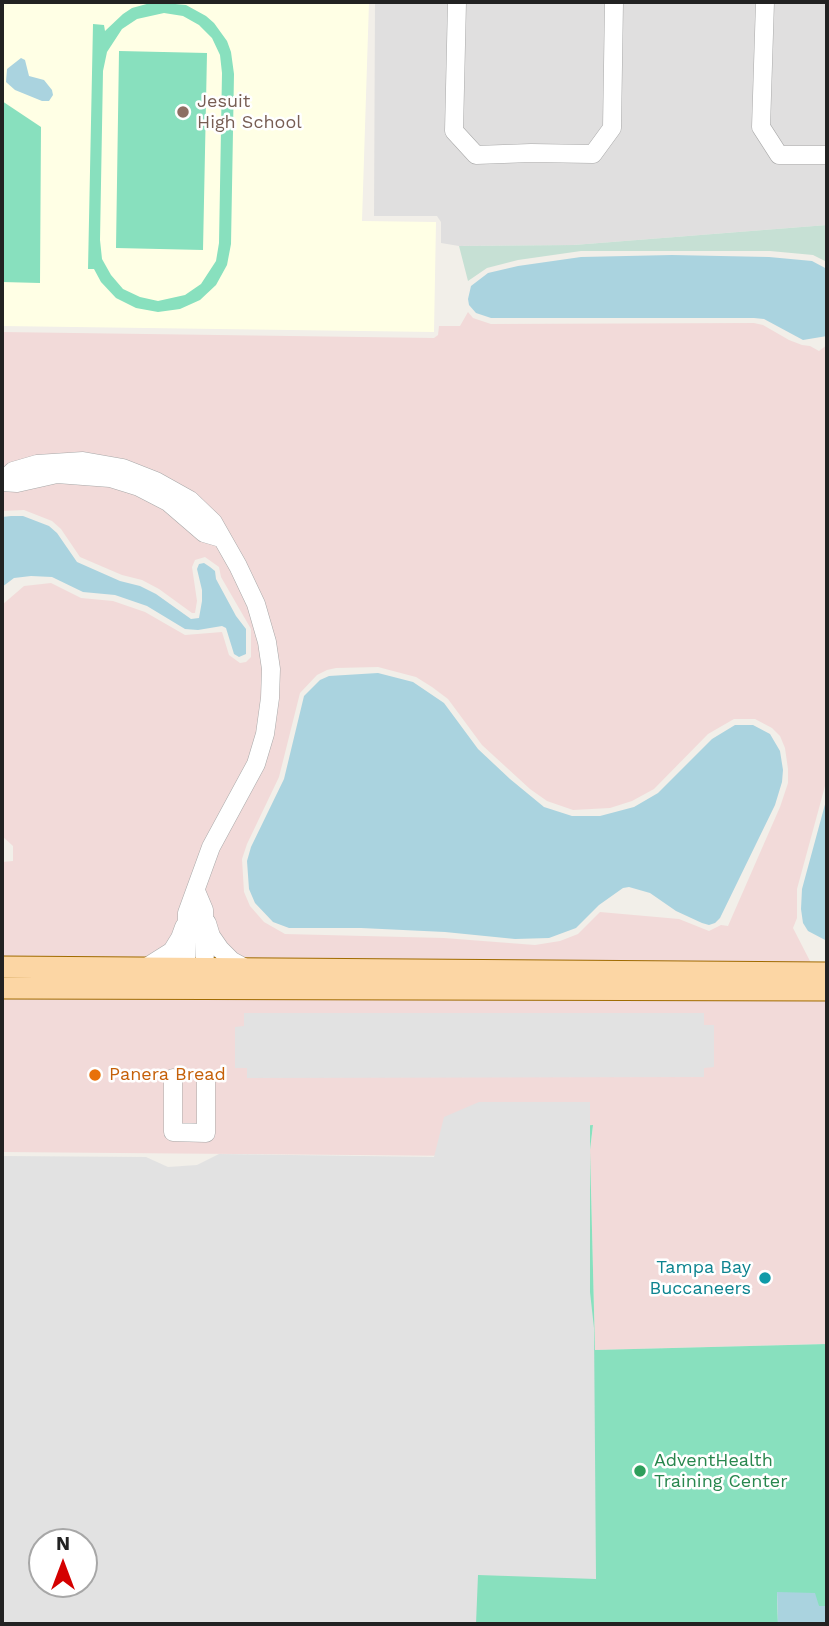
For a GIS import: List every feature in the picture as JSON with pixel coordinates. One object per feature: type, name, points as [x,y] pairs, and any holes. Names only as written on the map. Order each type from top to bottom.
[{"type":"main road","points":[[2,967],[145,968],[199,975],[827,990]]},
{"type":"main road","points":[[2,988],[173,989],[199,975],[247,969],[827,973]]},
{"type":"street","points":[[457,2],[454,131],[476,155],[593,155],[611,128],[614,2]]},
{"type":"street","points":[[765,2],[761,127],[779,155],[827,155]]},
{"type":"street","points":[[2,482],[13,471],[45,463],[83,461],[123,468],[156,481],[190,500],[213,522],[245,580],[259,614],[270,662],[271,698],[265,734],[256,764],[211,847],[196,891],[199,975]]},
{"type":"street","points":[[145,968],[172,951],[196,916]]},
{"type":"street","points":[[196,916],[220,949],[232,961],[247,969]]},
{"type":"street","points":[[173,1078],[173,1132],[206,1133],[206,1082]]},
{"type":"shaded area","name":"Jesuit High School","points":[[2,2],[369,2],[362,221],[436,222],[434,332],[2,326]]},
{"type":"shaded area","points":[[375,2],[451,2],[448,131],[472,160],[592,161],[616,133],[620,2],[759,2],[755,126],[774,159],[827,162],[827,225],[574,245],[459,246],[441,243],[441,222],[437,216],[374,216]]},
{"type":"shaded area","points":[[463,2],[608,2],[605,126],[590,148],[479,148],[460,128]]},
{"type":"shaded area","points":[[771,2],[827,2],[827,148],[782,148],[767,125]]},
{"type":"shaded area","points":[[827,225],[827,262],[813,255],[770,251],[581,251],[518,260],[487,268],[468,281],[459,246],[574,245]]},
{"type":"shaded area","points":[[468,312],[473,318],[491,324],[754,323],[819,351],[827,345],[825,786],[797,889],[797,918],[793,928],[811,963],[248,962],[220,940],[203,891],[216,850],[254,783],[275,647],[194,495],[2,473],[2,332],[434,338],[438,335],[439,326],[460,326]],"holes":[[[378,667],[416,677],[448,699],[482,745],[530,789],[547,801],[573,810],[610,808],[632,801],[654,789],[708,734],[734,719],[755,719],[772,728],[780,736],[785,748],[788,783],[728,926],[721,925],[709,931],[679,919],[600,912],[578,934],[560,941],[535,945],[444,938],[285,934],[264,922],[250,906],[244,892],[242,859],[279,777],[300,693],[317,675],[336,668]]]},
{"type":"shaded area","points":[[57,481],[126,489],[165,508],[216,544],[250,607],[265,669],[256,746],[167,945],[143,961],[2,960],[2,862],[13,861],[13,846],[2,836],[2,605],[24,586],[51,583],[81,598],[113,601],[145,612],[185,635],[222,632],[229,655],[240,663],[251,657],[251,629],[221,577],[219,567],[205,557],[195,560],[192,567],[197,601],[195,613],[192,613],[142,580],[122,575],[80,557],[61,529],[52,521],[24,510],[2,511],[4,489]]},
{"type":"shaded area","points":[[2,995],[827,997],[827,1344],[595,1350],[590,1150],[593,1126],[469,1156],[2,1152]]},
{"type":"shaded area","points":[[244,1013],[704,1013],[704,1025],[714,1025],[714,1067],[704,1068],[704,1077],[247,1078],[247,1068],[235,1068],[235,1027],[244,1026]]},
{"type":"shaded area","points":[[479,1102],[590,1102],[590,1292],[594,1328],[596,1579],[478,1575],[476,1624],[2,1624],[2,1156],[146,1157],[168,1167],[197,1165],[219,1154],[434,1157],[444,1117]]},
{"type":"green space","points":[[154,2],[186,5],[206,16],[227,41],[234,74],[231,244],[227,265],[216,285],[200,300],[180,309],[158,312],[136,308],[116,298],[101,282],[94,269],[88,269],[93,24],[104,25],[105,31],[132,8]],"holes":[[[164,13],[183,16],[199,25],[212,38],[220,55],[219,243],[216,261],[201,284],[185,295],[158,301],[123,289],[102,259],[100,240],[103,71],[107,52],[122,29],[137,19]]]},
{"type":"green space","points":[[119,51],[207,53],[203,250],[116,248]]},
{"type":"green space","points":[[2,101],[41,127],[40,283],[2,282]]},
{"type":"green space","name":"AdventHealth Training Center","points":[[593,1125],[590,1150],[595,1350],[827,1344],[827,1606],[777,1593],[778,1624],[454,1624],[556,1128]]},
{"type":"water","points":[[21,58],[25,60],[29,76],[44,80],[52,90],[53,95],[49,101],[42,101],[15,90],[6,82],[7,69]]},
{"type":"water","points":[[581,257],[769,257],[812,261],[827,269],[827,336],[803,340],[764,319],[754,318],[491,318],[476,313],[469,305],[471,286],[488,273]]},
{"type":"water","points":[[23,516],[49,526],[77,562],[156,594],[191,619],[199,618],[202,590],[197,569],[199,564],[204,563],[215,571],[216,579],[246,629],[246,654],[239,657],[234,654],[226,628],[222,626],[185,629],[147,606],[115,595],[83,592],[52,577],[14,578],[2,587],[2,517]]},
{"type":"water","points":[[378,673],[413,682],[444,703],[478,749],[510,779],[544,807],[572,816],[600,816],[634,807],[658,793],[712,739],[735,725],[753,725],[770,734],[780,751],[782,782],[775,805],[720,918],[709,925],[702,923],[676,911],[650,893],[629,887],[623,888],[599,905],[576,928],[549,938],[515,939],[361,928],[289,928],[273,922],[255,903],[249,889],[247,861],[251,847],[284,779],[304,696],[320,680],[329,676]]},
{"type":"water","points":[[827,797],[827,941],[808,931],[803,923],[801,909],[802,889]]},
{"type":"water","points":[[777,1592],[815,1593],[819,1606],[827,1606],[827,1624],[778,1624]]},
{"type":"place","name":"Jesuit High School","points":[[183,112]]},
{"type":"place","name":"Panera Bread","points":[[95,1075]]},
{"type":"place","name":"Tampa Bay Buccaneers","points":[[765,1278]]},
{"type":"place","name":"AdventHealth Training Center","points":[[640,1471]]}]
